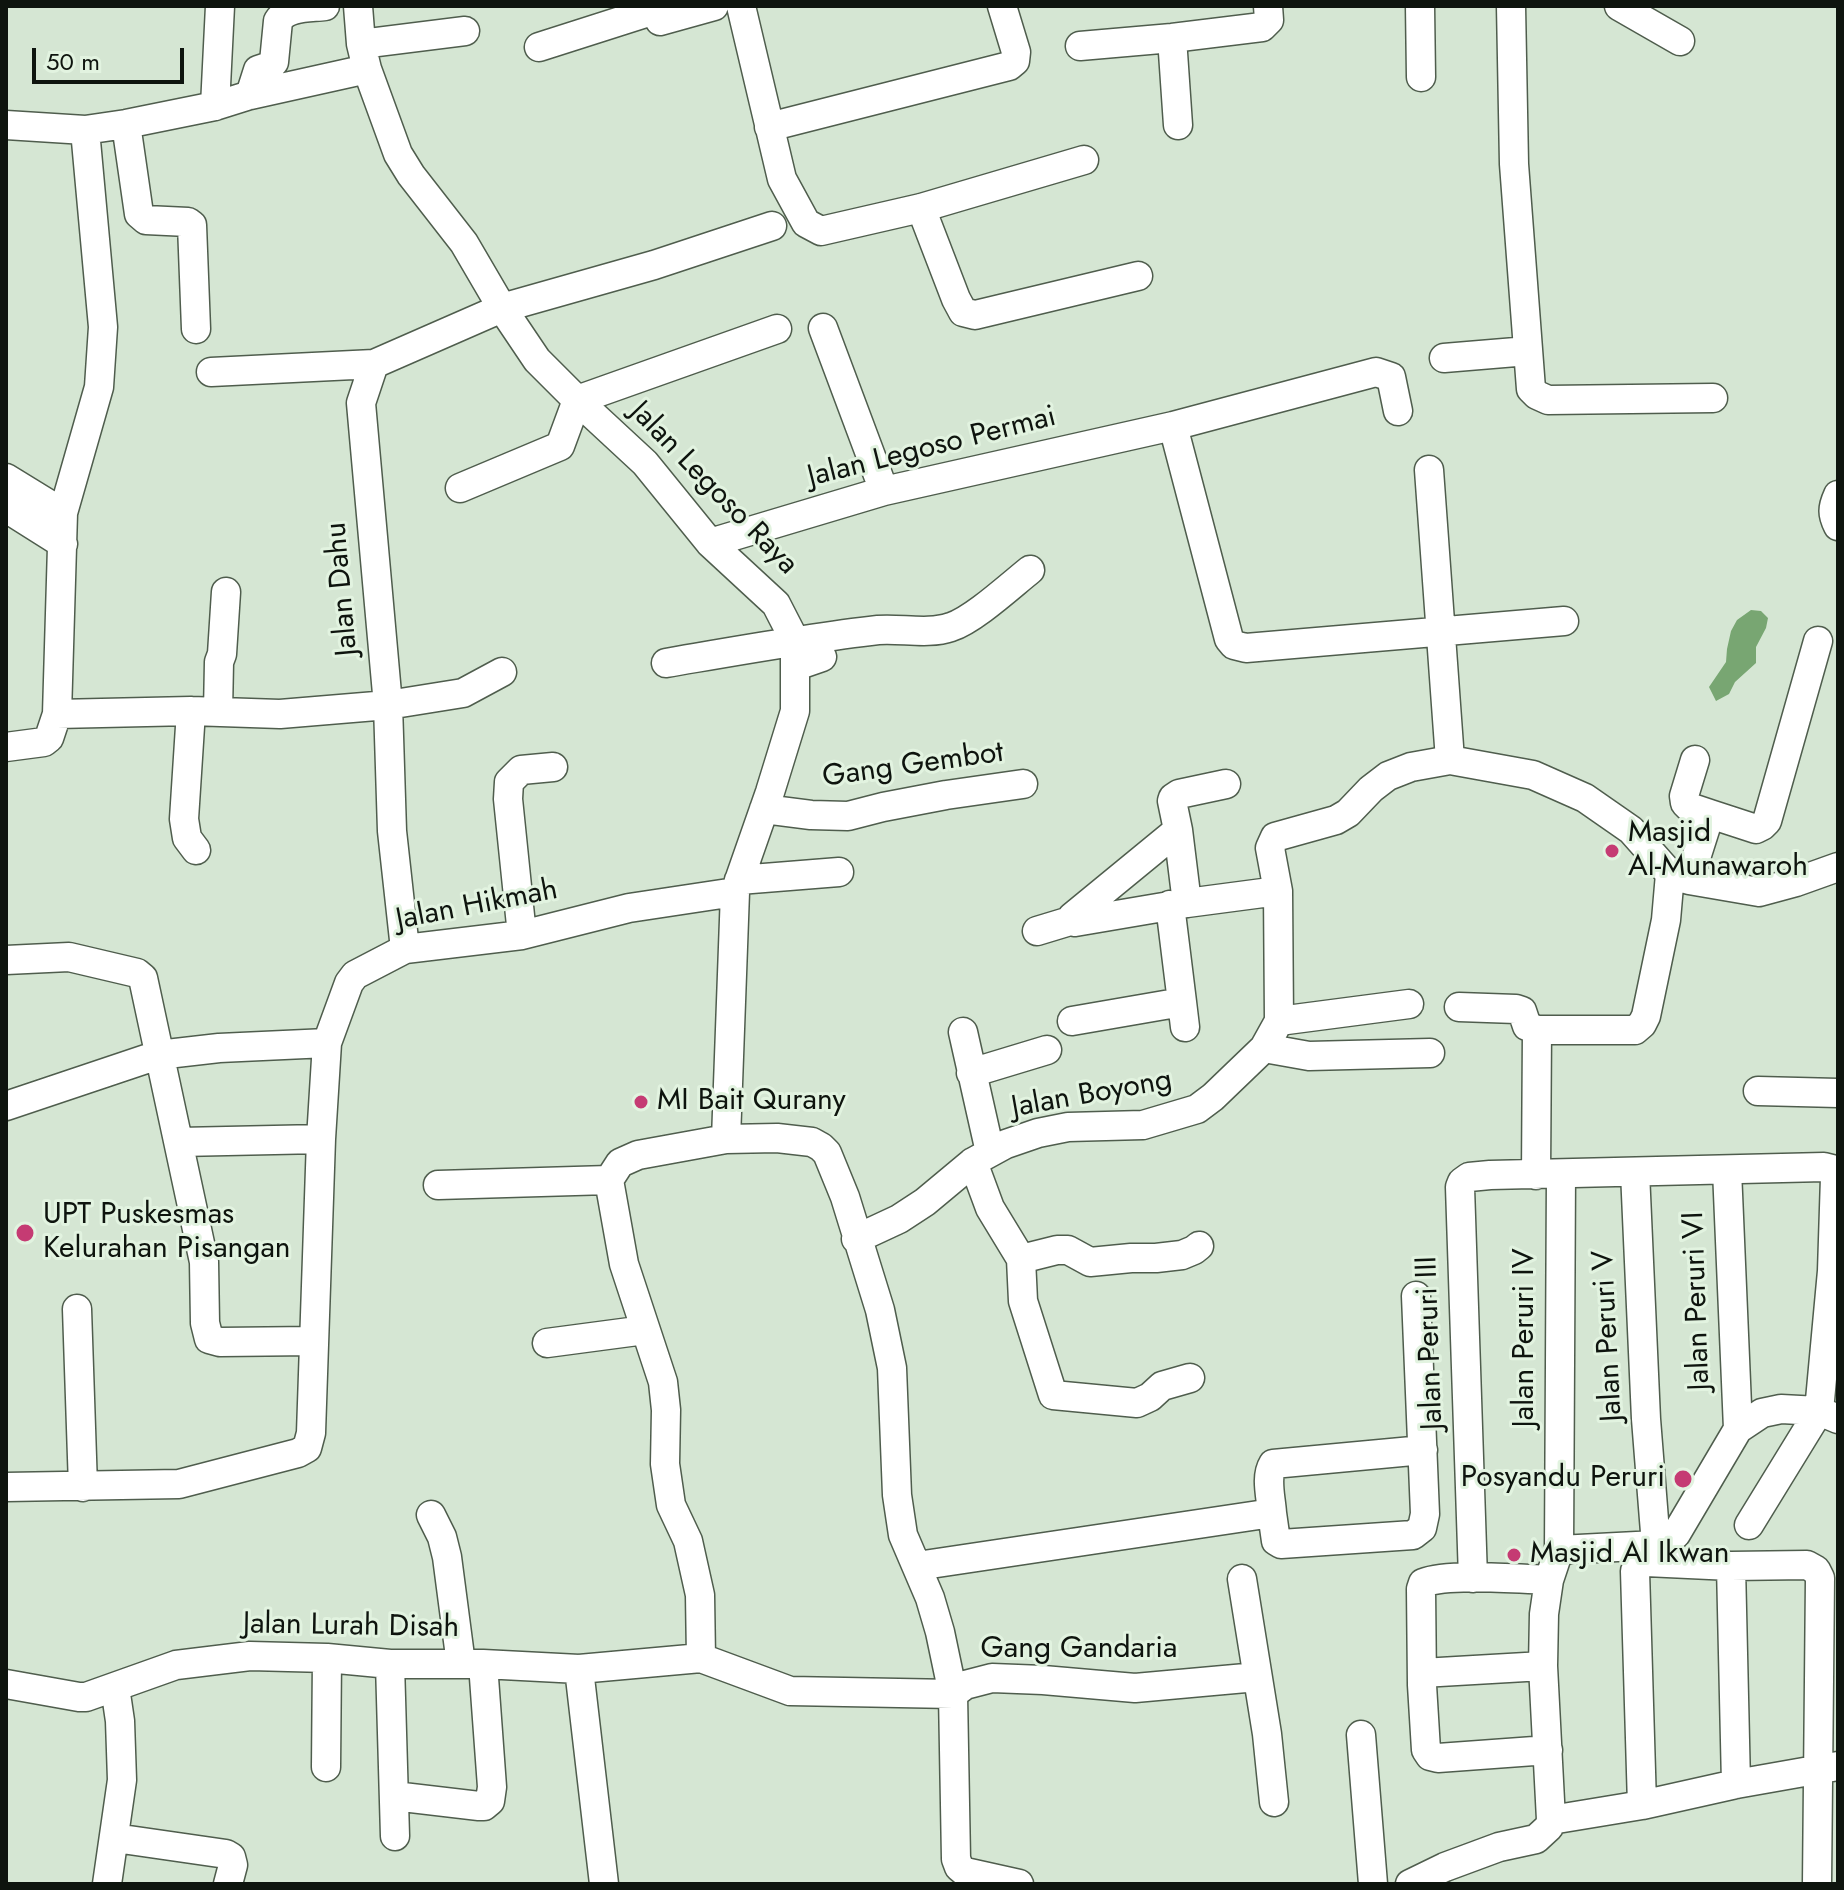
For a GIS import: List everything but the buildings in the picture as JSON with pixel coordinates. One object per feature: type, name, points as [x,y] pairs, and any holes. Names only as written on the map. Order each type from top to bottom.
[{"type":"street","points":[[215,106],[220,6]]},
{"type":"street","points":[[250,95],[258,70],[274,62],[280,15],[325,6]]},
{"type":"street","name":"Jalan Legoso Raya","points":[[358,6],[364,57],[398,154],[411,175],[464,243],[537,360],[645,463],[710,543],[776,604],[795,654],[795,711],[737,886],[726,1139]]},
{"type":"street","points":[[539,47],[655,8],[658,19],[663,21],[714,6]]},
{"type":"street","points":[[741,6],[782,179],[806,223],[821,231],[921,208],[1084,160]]},
{"type":"street","points":[[769,127],[1009,66],[1015,61],[1016,52],[1002,6]]},
{"type":"street","points":[[1080,46],[1262,27],[1269,20],[1268,6]]},
{"type":"street","points":[[1420,6],[1421,77]]},
{"type":"street","points":[[1511,6],[1514,164],[1531,389],[1548,400],[1713,398]]},
{"type":"street","points":[[1619,6],[1680,41]]},
{"type":"street","points":[[6,125],[85,130],[215,106],[364,57],[465,31]]},
{"type":"street","points":[[1172,38],[1178,125]]},
{"type":"street","points":[[126,124],[139,214],[146,220],[188,222],[192,225],[196,329]]},
{"type":"street","points":[[6,747],[44,742],[49,738],[57,714],[63,513],[99,387],[103,327],[85,130]]},
{"type":"street","points":[[921,208],[956,299],[963,312],[969,314],[1138,276]]},
{"type":"street","points":[[211,372],[374,364],[502,308],[654,265],[772,226]]},
{"type":"street","points":[[823,328],[884,491]]},
{"type":"street","points":[[460,488],[560,446],[577,400],[777,329]]},
{"type":"street","points":[[1444,358],[1528,351]]},
{"type":"street","name":"Jalan Dahu","points":[[374,364],[361,403],[388,705],[392,831],[405,949]]},
{"type":"street","name":"Jalan Legoso Permai","points":[[710,543],[884,491],[1173,426],[1376,372],[1391,377],[1398,411]]},
{"type":"street","points":[[1173,426],[1229,639],[1234,645],[1246,648],[1564,621]]},
{"type":"street","points":[[1429,470],[1450,760],[1533,775],[1585,798],[1631,830],[1679,877],[1759,892],[1796,882],[1837,862]]},
{"type":"street","points":[[6,478],[63,513]]},
{"type":"street","points":[[1838,495],[1833,515],[1838,526]]},
{"type":"street","points":[[6,508],[63,544]]},
{"type":"street","points":[[795,654],[890,629],[940,630],[951,627],[971,616],[1030,570]]},
{"type":"street","points":[[196,850],[187,838],[184,819],[205,711],[222,654],[226,592]]},
{"type":"street","points":[[1695,760],[1684,796],[1689,807],[1756,829],[1767,821],[1818,641]]},
{"type":"street","points":[[666,663],[795,654],[822,657]]},
{"type":"street","points":[[57,714],[205,711],[280,714],[388,705],[463,693],[502,672]]},
{"type":"street","name":"Jalan Boyong","points":[[856,1239],[899,1219],[925,1202],[981,1157],[1038,1133],[1068,1127],[1133,1127],[1189,1112],[1213,1097],[1264,1048],[1279,1021],[1278,891],[1270,848],[1275,837],[1336,820],[1348,813],[1388,776],[1411,767],[1450,760]]},
{"type":"street","points":[[522,935],[508,799],[509,782],[521,770],[553,767]]},
{"type":"street","name":"Gang Gembot","points":[[764,809],[848,816],[933,797],[1023,784]]},
{"type":"street","points":[[1072,1021],[1183,1014],[1178,830],[1172,801],[1176,795],[1226,784]]},
{"type":"street","points":[[1459,1007],[1516,1009],[1522,1011],[1527,1026],[1537,1030],[1635,1030],[1646,1016],[1666,920],[1679,877],[1710,814]]},
{"type":"street","points":[[1070,921],[1178,830]]},
{"type":"street","name":"Jalan Hikmah","points":[[6,1487],[179,1484],[307,1448],[311,1433],[327,1043],[355,975],[405,949],[522,935],[629,908],[737,886],[839,872]]},
{"type":"street","points":[[1037,931],[1070,921],[1278,891]]},
{"type":"street","points":[[6,960],[69,957],[137,973],[143,978],[204,1262],[205,1323],[209,1339],[220,1342],[313,1341]]},
{"type":"street","points":[[1279,1021],[1409,1004]]},
{"type":"street","name":"Jalan Peruri IV","points":[[1537,1030],[1548,1174],[1559,1550],[1549,1580],[1544,1614],[1543,1666],[1548,1750],[1543,1830]]},
{"type":"street","points":[[963,1032],[990,1208],[1021,1259],[1023,1301],[1053,1395],[1137,1403],[1162,1386],[1190,1378]]},
{"type":"street","points":[[6,1106],[158,1055],[219,1048],[327,1043]]},
{"type":"street","points":[[1264,1048],[1309,1056],[1430,1053]]},
{"type":"street","points":[[971,1073],[1047,1050]]},
{"type":"street","points":[[1758,1091],[1838,1093]]},
{"type":"street","points":[[701,1658],[700,1595],[688,1541],[671,1505],[665,1464],[663,1382],[622,1256],[609,1180],[620,1163],[638,1155],[726,1139],[777,1138],[812,1142],[827,1153],[845,1197],[880,1310],[892,1368],[897,1495],[903,1535],[940,1632],[953,1694],[956,1859],[965,1872],[1019,1884]]},
{"type":"street","points":[[180,1142],[321,1139]]},
{"type":"street","name":"Jalan Peruri III","points":[[1473,1578],[1462,1182],[1469,1177],[1490,1175],[1824,1167],[1832,1169],[1835,1177],[1835,1271]]},
{"type":"street","name":"Jalan Peruri VI","points":[[1727,1170],[1738,1429]]},
{"type":"street","name":"Jalan Peruri V","points":[[1635,1172],[1646,1419],[1656,1545]]},
{"type":"street","points":[[438,1185],[609,1180]]},
{"type":"street","points":[[1021,1259],[1057,1250],[1068,1250],[1090,1262],[1156,1258],[1182,1255],[1199,1246]]},
{"type":"street","points":[[1749,1525],[1829,1415],[1835,1271]]},
{"type":"street","points":[[1416,1296],[1423,1450],[1425,1514],[1422,1528],[1413,1535],[1281,1544],[1276,1541],[1269,1475],[1273,1464],[1423,1450]]},
{"type":"street","points":[[77,1309],[83,1487]]},
{"type":"street","points":[[547,1343],[645,1330]]},
{"type":"street","points":[[1559,1550],[1656,1545],[1670,1539],[1676,1534],[1738,1429],[1770,1410],[1802,1409],[1829,1415]]},
{"type":"street","points":[[917,1566],[1272,1513]]},
{"type":"street","points":[[394,1796],[484,1806],[490,1801],[492,1787],[472,1664],[442,1537],[431,1515]]},
{"type":"street","points":[[1642,1805],[1635,1571],[1639,1564],[1807,1565],[1816,1570],[1820,1578],[1828,1768],[1817,1884]]},
{"type":"street","points":[[1731,1566],[1736,1784]]},
{"type":"street","points":[[1242,1579],[1267,1734],[1274,1802]]},
{"type":"street","points":[[1548,1750],[1438,1758],[1430,1756],[1426,1750],[1422,1685],[1421,1589],[1423,1583],[1431,1580],[1549,1580]]},
{"type":"street","name":"Jalan Lurah Disah","points":[[6,1684],[86,1697],[176,1665],[250,1656],[390,1664],[579,1669],[701,1658],[790,1691],[953,1694]]},
{"type":"street","points":[[326,1767],[327,1658]]},
{"type":"street","points":[[390,1664],[395,1836]]},
{"type":"street","points":[[1422,1673],[1543,1666]]},
{"type":"street","points":[[579,1669],[604,1884]]},
{"type":"street","name":"Gang Gandaria","points":[[953,1694],[965,1685],[992,1678],[1135,1688],[1257,1677]]},
{"type":"street","points":[[107,1884],[122,1780],[120,1721],[115,1687]]},
{"type":"street","points":[[1361,1735],[1373,1884]]},
{"type":"street","points":[[1410,1884],[1445,1867],[1543,1830],[1736,1784],[1828,1768]]},
{"type":"street","points":[[1543,1830],[1557,1839],[1720,1807]]},
{"type":"street","points":[[115,1838],[226,1854],[231,1857],[233,1865],[228,1884]]},
{"type":"shaded area","points":[[1751,610],[1761,611],[1768,618],[1756,647],[1756,663],[1735,682],[1729,694],[1716,701],[1709,687],[1726,662],[1731,631],[1737,620]]},
{"type":"place","name":"Masjid Al-Munawaroh","points":[[1612,851]]},
{"type":"place","name":"MI Bait Qurany","points":[[641,1102]]},
{"type":"place","name":"UPT Puskesmas Kelurahan Pisangan","points":[[25,1233]]},
{"type":"place","name":"Posyandu Peruri","points":[[1683,1479]]},
{"type":"place","name":"Masjid Al Ikwan","points":[[1514,1555]]}]
